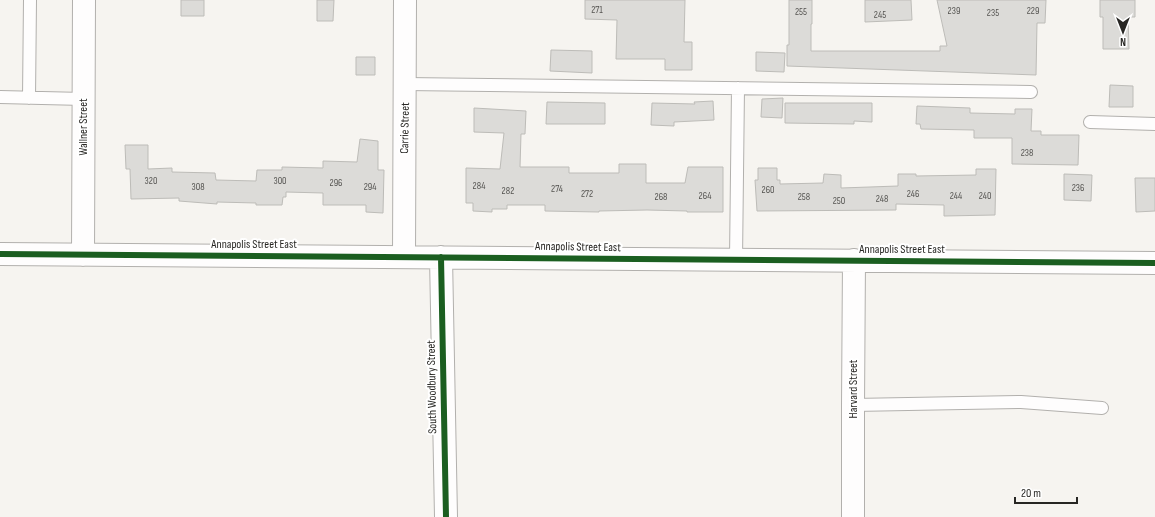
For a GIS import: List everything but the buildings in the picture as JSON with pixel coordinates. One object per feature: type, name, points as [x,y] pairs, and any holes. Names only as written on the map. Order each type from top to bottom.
[{"type":"street","name":"Wallner Street","points":[[83,254],[84,0]]},
{"type":"street","name":"Carrie Street","points":[[404,256],[405,0]]},
{"type":"street","name":"Annapolis Street East","points":[[0,254],[1155,263]]},
{"type":"street","name":"South Woodbury Street","points":[[441,257],[446,517]]},
{"type":"street","name":"Harvard Street","points":[[853,517],[852,405],[854,260]]},
{"type":"lane","points":[[29,98],[30,0]]},
{"type":"lane","points":[[405,84],[1031,92]]},
{"type":"lane","points":[[736,260],[738,88]]},
{"type":"lane","points":[[0,97],[84,99]]},
{"type":"lane","points":[[1090,122],[1155,124]]},
{"type":"lane","points":[[852,405],[1021,402],[1102,408]]},
{"type":"cycle path","points":[[0,254],[1155,263]]},
{"type":"cycle path","points":[[441,257],[446,517]]}]
